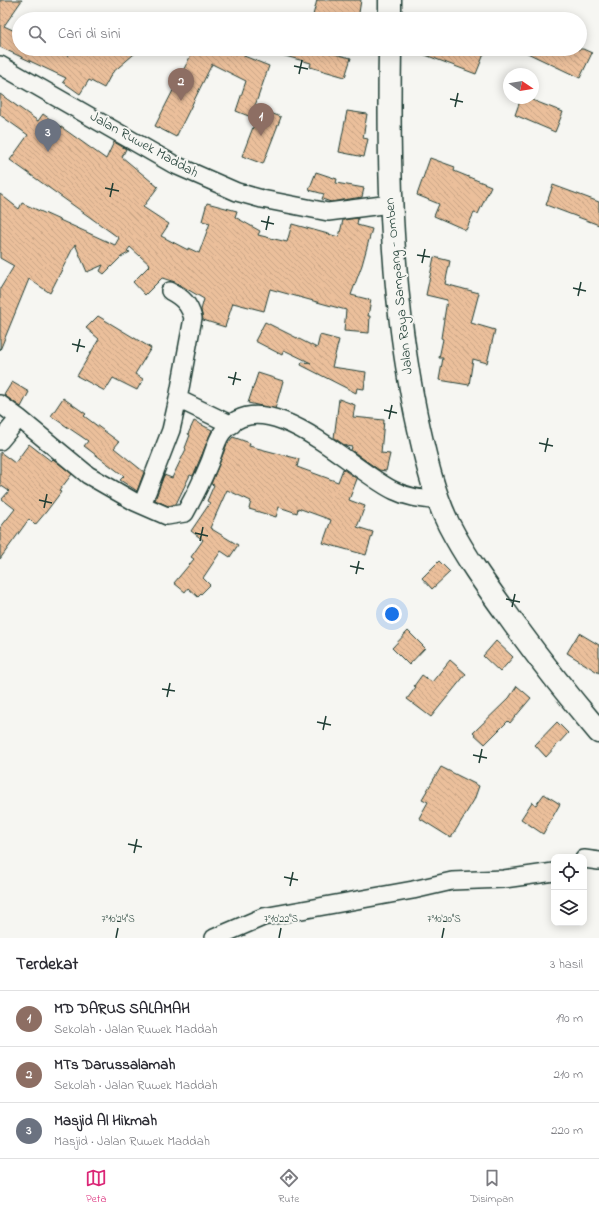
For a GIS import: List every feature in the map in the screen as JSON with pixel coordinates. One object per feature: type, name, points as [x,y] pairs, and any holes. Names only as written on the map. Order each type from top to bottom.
[{"type":"main road","points":[[390,0],[390,12]]},
{"type":"main road","name":"Jalan Raya Sampang - Omben","points":[[390,56],[390,204],[393,253],[408,376],[424,451],[448,523],[484,584],[553,677],[599,732]]},
{"type":"street","name":"Jalan Ruwek Maddah","points":[[0,65],[173,164],[237,192],[262,199],[328,212],[390,204]]},
{"type":"street","points":[[142,505],[171,430],[193,318],[190,309],[183,298],[170,291]]},
{"type":"street","points":[[178,399],[232,425]]},
{"type":"street","points":[[0,404],[88,475],[142,505],[167,516],[186,513],[202,481],[222,433],[239,418],[259,415],[281,420],[303,430],[394,491],[412,497],[440,501]]},
{"type":"street","points":[[0,441],[19,418]]},
{"type":"street","points":[[587,859],[599,861]]},
{"type":"street","points":[[214,938],[257,918],[286,912],[413,890],[452,881],[504,879],[551,872]]},
{"type":"building","points":[[0,0],[22,0],[14,12],[12,12],[12,14],[4,26],[12,30],[12,53],[0,47]]},
{"type":"building","points":[[317,0],[361,0],[359,12],[314,12]]},
{"type":"building","points":[[587,51],[592,53],[580,78],[534,56],[587,56]]},
{"type":"building","points":[[19,56],[132,56],[112,73],[104,88],[89,80],[80,94],[63,82],[66,78]]},
{"type":"building","points":[[190,56],[244,56],[269,66],[251,117],[236,111],[246,81],[212,64],[176,137],[155,126]]},
{"type":"building","points":[[285,56],[343,56],[351,58],[345,77],[310,67],[311,63]]},
{"type":"building","points":[[428,56],[483,56],[476,74]]},
{"type":"building","points":[[0,94],[38,121],[43,114],[106,159],[114,142],[126,149],[122,157],[158,187],[143,207],[169,224],[161,236],[188,250],[188,248],[199,253],[210,223],[202,221],[207,203],[237,211],[235,217],[260,231],[258,235],[287,242],[292,224],[339,237],[343,220],[358,218],[357,225],[372,229],[362,265],[351,295],[371,300],[368,316],[370,316],[369,333],[344,331],[346,310],[270,289],[264,311],[233,303],[225,327],[203,320],[201,310],[204,299],[175,282],[162,278],[145,295],[133,282],[150,265],[130,247],[127,251],[130,252],[121,257],[104,274],[100,271],[103,265],[87,272],[75,244],[50,293],[29,279],[0,350],[0,289],[14,266],[0,258],[0,194],[19,209],[22,203],[115,245],[119,238],[10,160],[28,135],[0,115]]},
{"type":"building","points":[[539,103],[563,112],[555,132],[515,115],[519,104],[539,104]]},
{"type":"building","points":[[260,109],[281,117],[263,164],[242,156]]},
{"type":"building","points":[[347,111],[367,114],[363,138],[368,139],[364,157],[339,152]]},
{"type":"building","points":[[430,158],[455,167],[454,171],[491,186],[478,214],[474,213],[466,230],[434,216],[439,204],[417,195]]},
{"type":"building","points":[[316,172],[337,179],[336,183],[364,188],[362,197],[331,202],[322,199],[324,194],[309,190]]},
{"type":"building","points":[[553,185],[599,202],[599,225],[546,205]]},
{"type":"building","points":[[434,257],[450,261],[445,284],[479,293],[471,323],[495,330],[487,363],[473,359],[469,385],[439,380],[443,358],[439,358],[443,339],[441,338],[447,300],[426,295]]},
{"type":"building","points":[[98,316],[151,348],[135,374],[143,379],[137,390],[113,378],[105,391],[77,376],[99,339],[86,328]]},
{"type":"building","points":[[265,322],[317,348],[320,335],[339,340],[332,367],[366,372],[364,389],[357,388],[356,393],[301,365],[302,362],[311,363],[284,350],[282,355],[255,341]]},
{"type":"building","points":[[258,373],[283,381],[275,409],[248,403]]},
{"type":"building","points":[[12,382],[29,392],[21,407],[4,395]]},
{"type":"building","points":[[63,398],[86,414],[84,416],[119,442],[114,448],[144,472],[137,491],[120,480],[124,476],[84,446],[88,441],[51,416]]},
{"type":"building","points":[[339,399],[355,405],[353,417],[384,420],[381,453],[390,454],[386,471],[379,470],[351,450],[352,447],[346,446],[334,438]]},
{"type":"building","points":[[194,421],[212,430],[193,476],[190,475],[176,504],[168,506],[155,500],[164,475],[172,478],[186,449],[185,448],[190,435],[188,434]]},
{"type":"building","points":[[233,437],[250,443],[249,446],[299,459],[297,467],[338,482],[343,469],[357,479],[349,500],[365,506],[357,527],[373,532],[366,555],[323,543],[331,520],[298,508],[297,513],[279,507],[276,517],[249,509],[251,501],[227,490],[210,528],[238,545],[230,557],[221,551],[203,578],[210,585],[198,597],[188,588],[185,592],[174,583],[194,559],[191,557],[203,540],[191,531],[210,503],[207,501],[214,485],[211,484],[227,444]]},
{"type":"building","points":[[29,444],[51,461],[53,459],[72,474],[59,491],[61,492],[35,525],[29,519],[0,559],[0,528],[15,509],[2,499],[9,491],[0,485],[0,452],[15,463]]},
{"type":"building","points":[[439,561],[450,572],[432,589],[422,578]]},
{"type":"building","points":[[408,631],[425,648],[409,665],[392,648]]},
{"type":"building","points":[[579,633],[599,645],[599,673],[567,653]]},
{"type":"building","points":[[496,641],[513,657],[500,672],[483,656]]},
{"type":"building","points":[[450,660],[466,674],[431,717],[407,699],[416,687],[414,686],[422,675],[432,682]]},
{"type":"building","points":[[517,686],[531,698],[510,723],[508,721],[485,744],[473,733],[509,698]]},
{"type":"building","points":[[557,722],[568,733],[546,757],[535,745]]},
{"type":"building","points":[[441,767],[479,786],[474,800],[451,838],[419,818],[428,802],[422,799]]},
{"type":"building","points":[[544,794],[560,804],[543,834],[521,819],[532,802],[536,805]]},
{"type":"place","name":"MTs Darussalamah","points":[[181,101]]},
{"type":"place","name":"MD DARUS SALAMAH","points":[[261,136]]},
{"type":"place","name":"Masjid Al Hikmah","points":[[48,152]]}]
